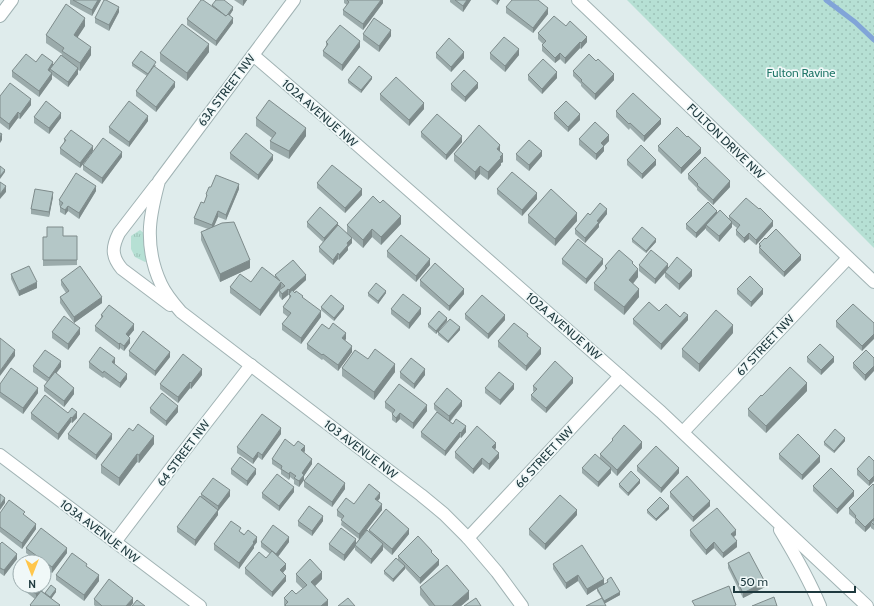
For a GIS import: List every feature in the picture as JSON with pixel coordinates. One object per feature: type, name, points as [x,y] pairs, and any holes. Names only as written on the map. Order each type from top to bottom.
[{"type":"street","points":[[0,16],[12,0]]},
{"type":"street","name":"63A STREET NW","points":[[113,253],[119,233],[294,0]]},
{"type":"street","name":"FULTON DRIVE NW","points":[[578,0],[874,282]]},
{"type":"street","name":"102A AVENUE NW","points":[[252,55],[338,128],[620,376],[682,432],[867,606]]},
{"type":"street","name":"63A STREET NW","points":[[151,242],[150,227],[154,200],[159,181]]},
{"type":"street","name":"103 AVENUE NW","points":[[151,242],[156,272],[161,284],[181,312]]},
{"type":"street","name":"103 AVENUE NW","points":[[113,253],[117,263],[122,268],[411,486],[444,514],[468,538],[497,572],[522,606]]},
{"type":"street","name":"67 STREET NW","points":[[682,432],[848,258]]},
{"type":"street","name":"64 STREET NW","points":[[115,542],[251,365]]},
{"type":"street","name":"66 STREET NW","points":[[468,538],[620,376]]},
{"type":"street","name":"103A AVENUE NW","points":[[0,455],[200,606]]},
{"type":"street","points":[[772,517],[800,564],[814,590],[820,606]]},
{"type":"green space","name":"Fulton Ravine","points":[[627,0],[874,0],[874,248]]},
{"type":"green space","points":[[140,230],[145,234],[149,260],[145,262],[135,257],[131,249],[131,236]]},
{"type":"building","points":[[73,0],[98,0],[92,10]]},
{"type":"building","points":[[104,0],[119,7],[109,25],[95,18]]},
{"type":"building","points":[[201,0],[226,16],[228,14],[233,18],[216,41],[187,19]]},
{"type":"building","points":[[216,0],[224,0],[233,7],[226,16],[212,5]]},
{"type":"building","points":[[347,0],[381,0],[363,24],[343,10],[349,2]]},
{"type":"building","points":[[455,0],[467,0],[463,6]]},
{"type":"building","points":[[512,0],[538,0],[548,8],[533,28],[506,7]]},
{"type":"building","points":[[66,4],[85,18],[74,35],[91,47],[80,63],[62,51],[64,48],[46,35]]},
{"type":"building","points":[[554,16],[566,26],[570,21],[587,37],[581,43],[580,42],[565,58],[560,53],[555,58],[542,45],[546,41],[538,33]]},
{"type":"building","points":[[374,18],[391,30],[379,46],[363,34]]},
{"type":"building","points":[[182,24],[209,44],[187,73],[160,53]]},
{"type":"building","points":[[340,25],[360,41],[342,65],[323,51],[328,44],[326,42]]},
{"type":"building","points":[[504,37],[519,49],[505,66],[490,53]]},
{"type":"building","points":[[449,38],[464,52],[451,67],[436,53]]},
{"type":"building","points":[[141,51],[156,62],[148,74],[132,63]]},
{"type":"building","points":[[26,54],[36,62],[42,54],[53,62],[48,70],[52,73],[39,91],[12,71]]},
{"type":"building","points":[[589,54],[596,61],[598,59],[614,74],[595,94],[573,71]]},
{"type":"building","points":[[61,55],[78,68],[68,82],[50,69]]},
{"type":"building","points":[[543,59],[557,72],[542,89],[528,75]]},
{"type":"building","points":[[154,66],[175,82],[156,107],[136,91]]},
{"type":"building","points":[[359,66],[372,77],[361,90],[348,80]]},
{"type":"building","points":[[464,70],[478,83],[465,97],[451,84]]},
{"type":"building","points":[[396,77],[424,103],[409,120],[380,94]]},
{"type":"building","points":[[10,83],[31,99],[20,114],[18,112],[9,124],[0,117],[0,96]]},
{"type":"building","points":[[633,93],[661,119],[644,136],[616,111]]},
{"type":"building","points":[[269,100],[306,128],[289,151],[270,141],[276,133],[256,118]]},
{"type":"building","points":[[46,101],[61,113],[49,128],[34,117]]},
{"type":"building","points":[[129,101],[148,116],[129,142],[109,127]]},
{"type":"building","points":[[566,101],[580,114],[568,127],[554,113]]},
{"type":"building","points":[[437,114],[462,136],[446,155],[421,132]]},
{"type":"building","points":[[595,122],[609,135],[601,143],[604,146],[596,154],[579,139]]},
{"type":"building","points":[[479,125],[500,145],[497,149],[503,154],[488,172],[480,166],[475,172],[454,154]]},
{"type":"building","points":[[677,127],[701,148],[681,168],[658,146]]},
{"type":"building","points":[[71,130],[93,146],[80,163],[60,148],[66,140],[64,139]]},
{"type":"building","points":[[246,133],[273,155],[258,175],[230,153]]},
{"type":"building","points":[[103,138],[122,152],[102,178],[83,165]]},
{"type":"building","points":[[529,140],[542,151],[529,165],[516,154]]},
{"type":"building","points":[[641,145],[656,160],[642,174],[627,160]]},
{"type":"building","points":[[705,157],[730,181],[713,200],[688,174]]},
{"type":"building","points":[[332,165],[362,189],[345,208],[317,183]]},
{"type":"building","points":[[0,166],[5,170],[0,176]]},
{"type":"building","points":[[512,172],[537,193],[522,210],[497,189]]},
{"type":"building","points":[[76,173],[96,186],[79,213],[68,206],[65,210],[60,207],[63,203],[59,200]]},
{"type":"building","points":[[216,175],[239,184],[226,215],[218,211],[212,225],[194,218],[201,202],[204,203],[209,187],[211,187]]},
{"type":"building","points":[[0,182],[6,186],[0,194]]},
{"type":"building","points":[[35,189],[53,192],[49,212],[31,209]]},
{"type":"building","points":[[551,189],[577,213],[555,239],[528,215]]},
{"type":"building","points":[[373,196],[380,203],[383,200],[401,216],[381,237],[372,229],[363,240],[347,225]]},
{"type":"building","points":[[746,198],[759,209],[760,208],[773,221],[756,240],[749,233],[744,238],[736,230],[740,225],[729,216]]},
{"type":"building","points":[[708,202],[717,211],[696,233],[686,224]]},
{"type":"building","points":[[600,203],[607,209],[597,221],[599,222],[585,238],[575,229],[588,213],[590,215]]},
{"type":"building","points":[[320,207],[338,223],[324,238],[307,222]]},
{"type":"building","points":[[720,210],[732,222],[719,236],[706,225]]},
{"type":"building","points":[[234,222],[250,260],[220,274],[201,232],[222,223]]},
{"type":"building","points":[[338,225],[352,238],[347,243],[348,245],[339,255],[338,253],[333,260],[319,247]]},
{"type":"building","points":[[47,227],[63,227],[63,236],[77,236],[77,260],[43,260],[43,237],[47,237]]},
{"type":"building","points":[[642,227],[656,239],[646,251],[632,239]]},
{"type":"building","points":[[776,229],[801,255],[784,272],[759,247],[761,246],[759,244]]},
{"type":"building","points":[[401,235],[430,259],[416,276],[387,251]]},
{"type":"building","points":[[578,239],[603,259],[586,279],[562,259]]},
{"type":"building","points":[[619,250],[633,262],[632,263],[638,269],[629,280],[639,289],[624,307],[594,283],[607,268],[605,266]]},
{"type":"building","points":[[651,250],[668,264],[655,279],[639,265]]},
{"type":"building","points":[[677,257],[692,270],[679,284],[665,272]]},
{"type":"building","points":[[293,260],[306,275],[289,290],[288,289],[282,294],[279,290],[285,286],[281,282],[260,310],[230,287],[240,274],[251,282],[262,267],[280,281],[275,275]]},
{"type":"building","points":[[435,263],[464,289],[449,306],[420,280]]},
{"type":"building","points":[[29,266],[37,282],[19,291],[11,274]]},
{"type":"building","points":[[80,266],[102,297],[74,317],[60,297],[69,291],[61,280]]},
{"type":"building","points":[[750,276],[763,289],[751,302],[737,289]]},
{"type":"building","points":[[376,283],[386,291],[378,301],[368,293]]},
{"type":"building","points":[[292,290],[303,296],[302,297],[321,311],[301,338],[282,324],[291,313],[283,307],[291,296],[289,294]]},
{"type":"building","points":[[403,294],[421,308],[409,323],[391,309]]},
{"type":"building","points":[[331,295],[344,306],[334,318],[321,307]]},
{"type":"building","points":[[482,295],[505,315],[488,334],[465,314]]},
{"type":"building","points":[[649,302],[659,311],[666,304],[680,317],[684,312],[688,315],[661,344],[633,319]]},
{"type":"building","points":[[853,304],[874,323],[874,334],[862,346],[836,321]]},
{"type":"building","points":[[109,305],[134,324],[126,334],[130,338],[124,346],[95,326]]},
{"type":"building","points":[[716,310],[733,325],[699,364],[682,349]]},
{"type":"building","points":[[439,311],[447,318],[436,331],[428,324]]},
{"type":"building","points":[[64,316],[80,328],[68,344],[52,332]]},
{"type":"building","points":[[450,319],[460,327],[448,341],[438,332]]},
{"type":"building","points":[[333,323],[346,333],[342,338],[352,346],[338,365],[307,344],[322,324],[329,329]]},
{"type":"building","points":[[514,323],[528,334],[527,336],[541,348],[526,366],[498,341]]},
{"type":"building","points":[[143,331],[170,352],[155,371],[129,351]]},
{"type":"building","points":[[0,338],[15,350],[0,371]]},
{"type":"building","points":[[820,344],[834,357],[821,370],[807,357]]},
{"type":"building","points":[[100,347],[115,358],[112,362],[127,374],[120,383],[104,371],[103,373],[89,362]]},
{"type":"building","points":[[375,349],[395,364],[374,392],[342,368],[355,350],[368,359]]},
{"type":"building","points":[[45,350],[61,361],[49,378],[33,366]]},
{"type":"building","points":[[866,350],[874,358],[874,366],[865,375],[853,363]]},
{"type":"building","points":[[183,354],[202,369],[178,397],[160,384]]},
{"type":"building","points":[[411,358],[425,369],[414,384],[400,372]]},
{"type":"building","points":[[555,361],[573,378],[546,408],[531,395],[537,389],[533,386]]},
{"type":"building","points":[[790,367],[807,383],[766,426],[748,409]]},
{"type":"building","points":[[11,368],[38,388],[23,408],[0,392],[0,384]]},
{"type":"building","points":[[55,372],[74,388],[64,401],[44,386]]},
{"type":"building","points":[[499,372],[514,384],[500,400],[485,388]]},
{"type":"building","points":[[399,384],[427,405],[413,423],[400,413],[396,418],[392,414],[395,410],[385,402]]},
{"type":"building","points":[[447,388],[462,401],[449,416],[434,404]]},
{"type":"building","points":[[162,393],[178,406],[166,421],[150,408]]},
{"type":"building","points":[[45,395],[68,413],[72,408],[77,412],[72,418],[71,417],[58,434],[31,413]]},
{"type":"building","points":[[437,412],[453,424],[456,419],[466,426],[445,451],[421,432]]},
{"type":"building","points":[[84,413],[112,434],[96,455],[68,434]]},
{"type":"building","points":[[262,414],[281,428],[262,455],[258,452],[253,459],[237,447]]},
{"type":"building","points":[[138,424],[154,436],[139,455],[137,454],[119,478],[101,465],[129,428],[133,431]]},
{"type":"building","points":[[624,425],[642,442],[617,470],[600,454]]},
{"type":"building","points":[[477,426],[496,443],[492,447],[499,453],[489,464],[482,458],[473,469],[455,452]]},
{"type":"building","points":[[835,429],[845,438],[834,451],[824,442]]},
{"type":"building","points":[[798,434],[820,456],[802,475],[779,454]]},
{"type":"building","points":[[285,439],[294,446],[298,441],[305,446],[301,450],[312,459],[302,473],[304,475],[299,481],[294,478],[296,476],[290,472],[289,474],[281,469],[282,466],[272,459]]},
{"type":"building","points":[[656,446],[679,468],[661,488],[637,466]]},
{"type":"building","points":[[595,454],[611,468],[598,482],[582,468]]},
{"type":"building","points":[[869,456],[874,461],[874,476],[869,481],[857,469]]},
{"type":"building","points":[[240,457],[256,469],[247,481],[231,469]]},
{"type":"building","points":[[318,463],[345,483],[332,502],[304,481]]},
{"type":"building","points":[[831,468],[854,491],[837,509],[813,486]]},
{"type":"building","points":[[631,471],[640,480],[628,493],[619,484]]},
{"type":"building","points":[[277,474],[294,487],[279,506],[262,493]]},
{"type":"building","points":[[687,476],[710,501],[693,517],[670,492]]},
{"type":"building","points":[[213,478],[230,490],[218,506],[201,494]]},
{"type":"building","points":[[369,484],[380,493],[375,499],[382,504],[359,534],[341,520],[344,516],[337,510],[346,498],[354,504]]},
{"type":"building","points":[[873,484],[874,518],[865,527],[855,517],[856,516],[849,508]]},
{"type":"building","points":[[0,494],[5,498],[0,505]]},
{"type":"building","points":[[560,495],[577,510],[545,544],[529,529]]},
{"type":"building","points":[[200,496],[218,510],[195,540],[177,527]]},
{"type":"building","points":[[660,497],[669,506],[656,519],[647,510]]},
{"type":"building","points":[[9,500],[25,512],[23,514],[36,524],[22,543],[0,527],[0,513]]},
{"type":"building","points":[[309,506],[323,516],[312,531],[298,521]]},
{"type":"building","points":[[717,508],[736,530],[731,534],[737,541],[723,553],[714,542],[706,550],[690,530]]},
{"type":"building","points":[[386,509],[409,529],[392,549],[369,530]]},
{"type":"building","points":[[231,521],[241,528],[239,531],[244,535],[248,530],[257,537],[239,563],[214,544]]},
{"type":"building","points":[[273,525],[289,537],[276,554],[261,542]]},
{"type":"building","points":[[41,528],[67,548],[52,567],[52,554],[34,554],[26,548]]},
{"type":"building","points":[[341,528],[356,539],[344,555],[329,544]]},
{"type":"building","points":[[367,530],[383,544],[371,559],[355,545]]},
{"type":"building","points":[[418,536],[439,560],[420,578],[398,556]]},
{"type":"building","points":[[2,542],[17,554],[12,554],[12,560],[4,570],[0,568],[0,544]]},
{"type":"building","points":[[582,545],[604,579],[587,589],[578,575],[566,583],[553,564]]},
{"type":"building","points":[[272,551],[286,564],[280,570],[286,576],[272,592],[245,568],[259,552],[266,558]]},
{"type":"building","points":[[749,552],[765,582],[743,593],[728,563]]},
{"type":"building","points":[[72,553],[87,564],[86,566],[99,575],[84,595],[56,575]]},
{"type":"building","points":[[396,558],[405,566],[393,579],[384,571]]},
{"type":"building","points":[[310,559],[322,572],[311,582],[328,600],[321,606],[286,606],[285,605],[288,602],[284,598],[292,590],[296,594],[307,585],[296,574]]},
{"type":"building","points":[[447,565],[469,591],[452,606],[435,606],[420,587]]},
{"type":"building","points":[[611,577],[620,592],[604,601],[597,588],[608,582],[607,580]]},
{"type":"building","points":[[109,579],[133,598],[126,606],[102,606],[94,599]]},
{"type":"building","points":[[52,586],[56,589],[50,597],[46,594],[52,594]]},
{"type":"building","points":[[729,586],[736,605],[734,606],[695,606],[692,601]]},
{"type":"building","points":[[39,594],[45,594],[60,605],[31,606],[30,605]]},
{"type":"building","points":[[774,597],[777,606],[752,606]]},
{"type":"building","points":[[348,598],[355,606],[338,606]]},
{"type":"building","points":[[476,598],[481,606],[464,606]]},
{"type":"building","points":[[602,598],[606,606],[586,606]]},
{"type":"building","points":[[137,600],[145,606],[132,606]]},
{"type":"waterway","points":[[826,0],[855,22],[874,40]]}]
